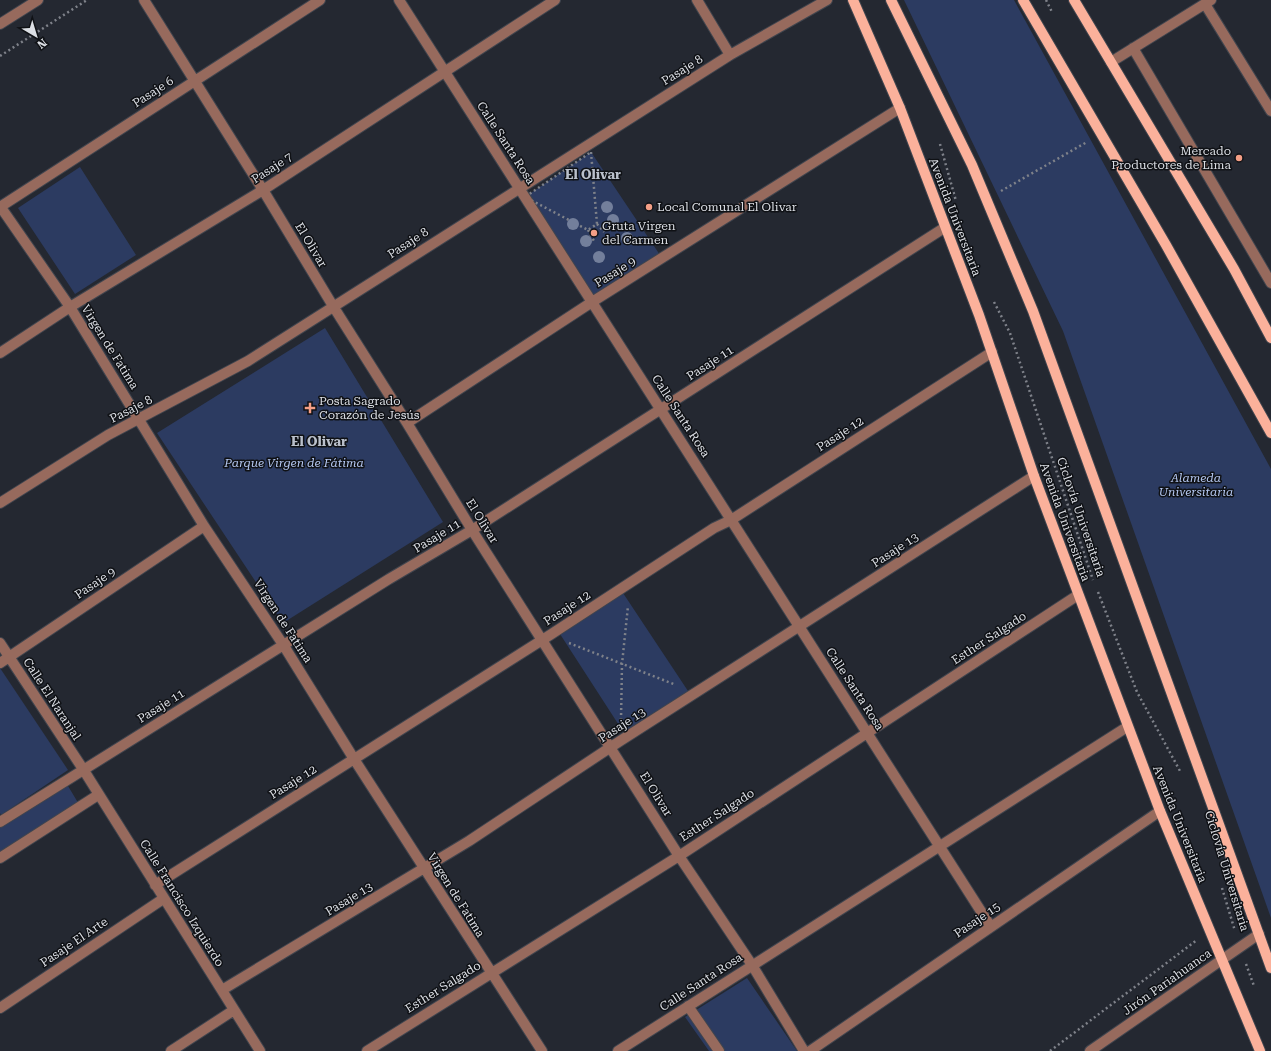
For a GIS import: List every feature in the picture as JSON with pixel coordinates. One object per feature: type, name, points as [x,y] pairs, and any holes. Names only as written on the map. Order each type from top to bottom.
[{"type":"main road","name":"Avenida Universitaria","points":[[852,0],[900,108],[992,352],[1034,476],[1127,727],[1160,811],[1260,1051]]},
{"type":"main road","points":[[891,0],[972,165],[1033,311],[1271,968]]},
{"type":"main road","points":[[1023,0],[1166,245],[1271,433]]},
{"type":"main road","points":[[1074,0],[1234,269],[1271,338]]},
{"type":"street","points":[[0,24],[38,0]]},
{"type":"street","name":"El Olivar","points":[[144,0],[263,190],[472,530],[546,637],[611,748],[679,856],[752,965],[804,1051]]},
{"type":"street","name":"Pasaje 6","points":[[0,207],[194,80],[320,0]]},
{"type":"street","name":"Calle Santa Rosa","points":[[399,0],[991,927]]},
{"type":"street","name":"Pasaje 7","points":[[0,353],[70,307],[263,190],[555,0]]},
{"type":"street","points":[[697,0],[730,54]]},
{"type":"street","name":"Pasaje 8","points":[[0,503],[108,436],[248,361],[730,54],[827,0]]},
{"type":"street","points":[[1111,62],[1208,2],[1271,111]]},
{"type":"street","points":[[1133,48],[1271,283]]},
{"type":"street","name":"Pasaje 9","points":[[407,423],[592,302],[900,108]]},
{"type":"street","name":"Virgen de Fatima","points":[[0,207],[70,307],[204,526],[284,646],[490,973],[542,1051]]},
{"type":"street","name":"Pasaje 11","points":[[0,822],[389,579],[472,530],[662,410],[944,228]]},
{"type":"street","name":"Pasaje 12","points":[[155,885],[546,637],[714,528],[731,520],[992,352]]},
{"type":"street","name":"Pasaje 13","points":[[222,990],[424,869],[620,741],[1034,476]]},
{"type":"street","name":"Pasaje 9","points":[[4,660],[204,526]]},
{"type":"street","name":"Esther Salgado","points":[[367,1051],[679,856],[1078,595]]},
{"type":"street","name":"Calle El Naranjal","points":[[0,644],[4,660],[82,770]]},
{"type":"street","name":"Calle Santa Rosa","points":[[618,1051],[1127,727]]},
{"type":"street","name":"Calle Francisco Izquierdo","points":[[82,770],[260,1051]]},
{"type":"street","points":[[0,858],[98,795]]},
{"type":"street","name":"Pasaje 15","points":[[810,1051],[1160,811]]},
{"type":"street","name":"Pasaje El Arte","points":[[0,1008],[163,899]]},
{"type":"street","name":"Jirón Pariahuanca","points":[[1090,1051],[1259,934]]},
{"type":"street","points":[[688,1006],[719,1051]]},
{"type":"street","points":[[171,1051],[234,1010]]},
{"type":"path","points":[[0,56],[87,0]]},
{"type":"path","points":[[986,200],[1101,134]]},
{"type":"path","points":[[939,139],[957,206]]},
{"type":"path","points":[[594,241],[588,230],[525,197],[591,152],[597,224],[604,232]]},
{"type":"path","points":[[588,230],[597,224]]},
{"type":"path","name":"Ciclovía Universitaria","points":[[994,301],[1010,333],[1094,583]]},
{"type":"path","points":[[620,741],[622,664],[630,583]]},
{"type":"path","name":"Ciclovía Universitaria","points":[[1097,590],[1137,692],[1181,773]]},
{"type":"path","points":[[546,637],[622,664],[695,693]]},
{"type":"path","name":"Ciclovía Universitaria","points":[[1220,884],[1256,992]]},
{"type":"path","points":[[1050,1051],[1210,930]]},
{"type":"green space","name":"Alameda Universitaria","points":[[904,0],[1014,0],[1271,469],[1271,918],[1063,331]]},
{"type":"green space","points":[[591,152],[662,258],[592,302],[525,197]]},
{"type":"green space","points":[[80,167],[136,255],[75,294],[18,208]]},
{"type":"green space","name":"Parque Virgen de Fátima","points":[[325,328],[443,522],[283,623],[157,433]]},
{"type":"green space","points":[[623,593],[688,691],[624,733],[560,634]]},
{"type":"green space","points":[[0,668],[68,770],[1,815],[0,813]]},
{"type":"green space","points":[[65,781],[80,806],[0,858],[0,822]]},
{"type":"green space","points":[[747,978],[797,1051],[709,1051],[685,1017]]},
{"type":"place","name":"Mercado Productores de Lima","points":[[1239,158]]},
{"type":"place","name":"Local Comunal El Olivar","points":[[649,207]]},
{"type":"place","name":"Gruta Virgen del Carmen","points":[[594,233]]},
{"type":"place","name":"Posta Sagrado Corazón de Jesús","points":[[310,408]]},
{"type":"district","name":"El Olivar","points":[[593,174]]},
{"type":"district","name":"El Olivar","points":[[319,441]]}]
